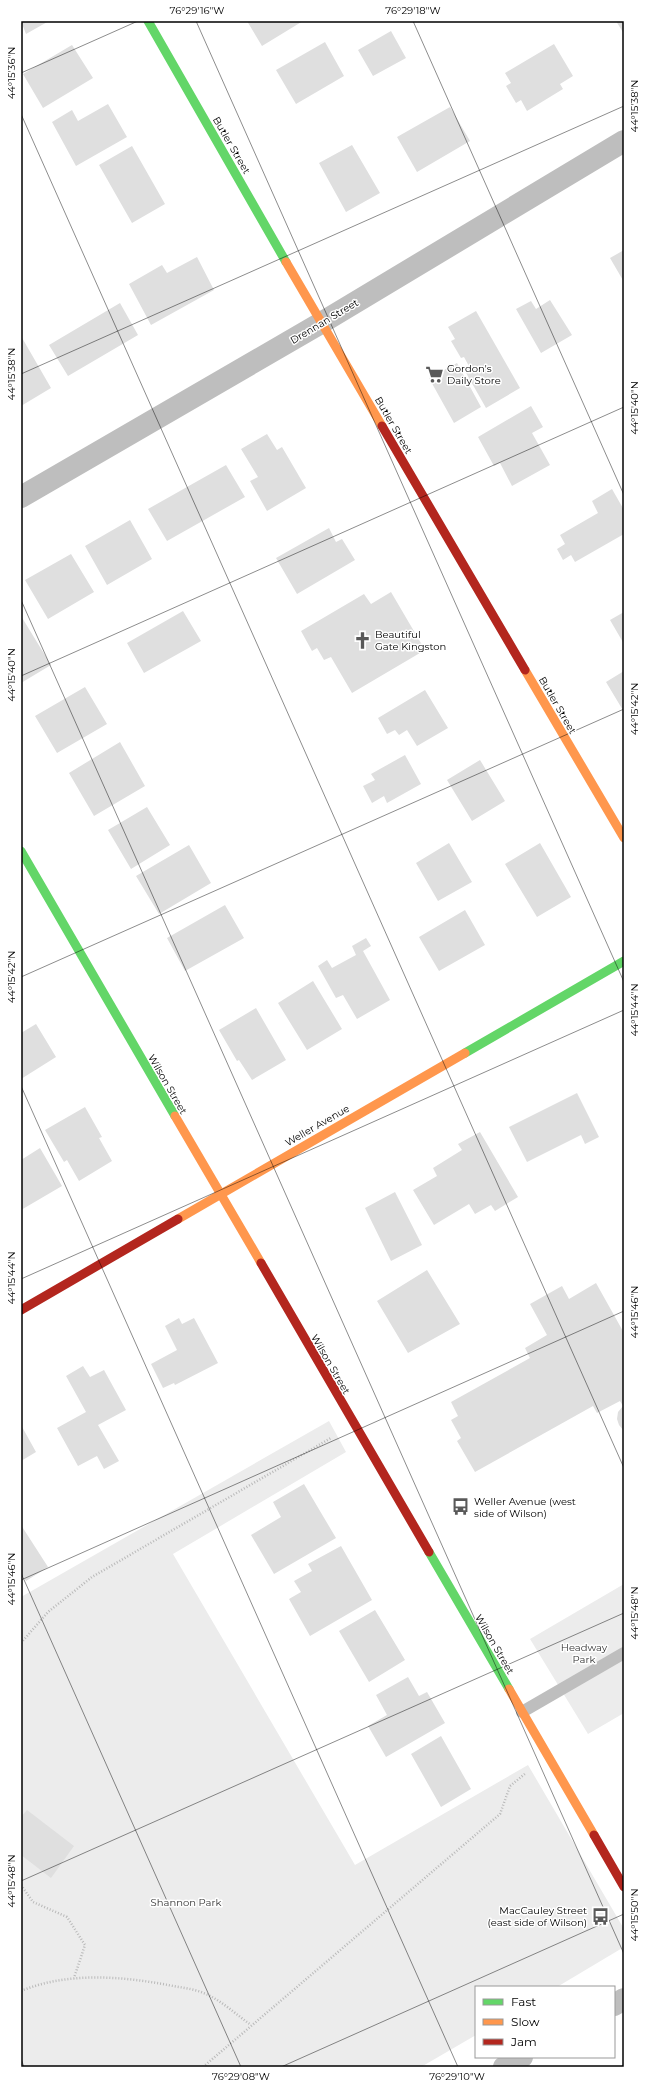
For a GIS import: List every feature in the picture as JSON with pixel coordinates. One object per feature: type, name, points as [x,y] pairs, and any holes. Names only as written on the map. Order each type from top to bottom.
[{"type":"street","name":"Butler Street","points":[[148,21],[321,323],[624,838]]},
{"type":"street","name":"Drennan Street","points":[[21,497],[321,323],[624,141]]},
{"type":"street","name":"Wilson Street","points":[[21,851],[624,1886]]},
{"type":"street","name":"Weller Avenue","points":[[21,1310],[624,961]]},
{"type":"street","points":[[615,2004],[624,1999]]},
{"type":"street","points":[[504,2067],[520,2058]]},
{"type":"lane","points":[[522,1712],[624,1653]]},
{"type":"path","points":[[21,1643],[48,1612],[92,1576],[354,1424]]},
{"type":"path","points":[[202,2067],[500,1814],[510,1786],[527,1772]]},
{"type":"path","points":[[21,1885],[33,1902],[67,1917],[85,1945],[74,1978]]},
{"type":"path","points":[[21,1991],[33,1986],[74,1978],[136,1980],[198,1991],[213,1998],[251,2026]]},
{"type":"green space","name":"Shannon Park","points":[[329,1421],[346,1452],[173,1554],[355,1865],[528,1765],[624,1929],[624,1947],[559,1986],[475,1986],[475,2036],[421,2067],[21,2067],[21,1597]]},
{"type":"green space","name":"Headway Park","points":[[624,1584],[624,1713],[588,1734],[530,1639]]},
{"type":"building","points":[[21,21],[49,21],[26,34]]},
{"type":"building","points":[[247,21],[303,21],[262,46]]},
{"type":"building","points":[[616,21],[624,21],[624,34]]},
{"type":"building","points":[[391,31],[406,58],[373,76],[358,50]]},
{"type":"building","points":[[325,42],[344,76],[296,104],[276,70]]},
{"type":"building","points":[[554,44],[573,76],[560,84],[563,89],[527,111],[521,100],[516,103],[506,86],[511,83],[505,73]]},
{"type":"building","points":[[72,45],[93,78],[43,108],[23,74]]},
{"type":"building","points":[[108,104],[127,137],[76,166],[52,122],[72,110],[78,121]]},
{"type":"building","points":[[450,107],[470,141],[417,172],[397,137]]},
{"type":"building","points":[[352,145],[380,193],[346,212],[319,163]]},
{"type":"building","points":[[132,146],[165,204],[132,223],[99,165]]},
{"type":"building","points":[[624,250],[624,282],[610,258]]},
{"type":"building","points":[[197,257],[214,290],[151,325],[129,284],[162,265],[167,273]]},
{"type":"building","points":[[550,300],[572,335],[541,353],[516,309],[531,301],[536,309]]},
{"type":"building","points":[[120,303],[138,335],[68,376],[49,345]]},
{"type":"building","points":[[476,311],[520,388],[486,408],[465,371],[470,368],[464,357],[461,358],[451,341],[455,339],[448,327]]},
{"type":"building","points":[[21,336],[51,388],[21,406]]},
{"type":"building","points":[[457,363],[481,407],[454,423],[429,378]]},
{"type":"building","points":[[531,406],[543,427],[532,433],[550,465],[512,486],[500,463],[494,466],[478,437]]},
{"type":"building","points":[[267,434],[277,450],[282,447],[306,488],[267,511],[250,481],[258,477],[241,449]]},
{"type":"building","points":[[226,465],[245,497],[167,541],[148,509]]},
{"type":"building","points":[[612,489],[624,510],[624,534],[575,562],[571,555],[563,560],[557,549],[565,544],[560,535],[598,513],[592,501]]},
{"type":"building","points":[[130,520],[152,559],[107,585],[85,546]]},
{"type":"building","points":[[329,528],[336,542],[342,539],[355,560],[297,594],[276,558]]},
{"type":"building","points":[[71,554],[94,592],[48,619],[25,580]]},
{"type":"building","name":"Beautiful Gate Kingston","points":[[391,592],[425,650],[352,693],[331,657],[324,660],[317,648],[312,651],[301,631],[364,594],[371,604]]},
{"type":"building","points":[[183,611],[201,641],[144,673],[127,643]]},
{"type":"building","points":[[624,612],[624,644],[610,620]]},
{"type":"building","points":[[21,616],[51,665],[21,683]]},
{"type":"building","points":[[624,671],[624,712],[606,682]]},
{"type":"building","points":[[85,687],[107,724],[57,753],[35,716]]},
{"type":"building","points":[[425,690],[448,728],[417,746],[407,730],[399,735],[395,730],[387,734],[378,718]]},
{"type":"building","points":[[120,742],[145,786],[94,816],[69,773]]},
{"type":"building","points":[[405,755],[421,784],[387,803],[384,796],[372,803],[363,786],[375,780],[371,774]]},
{"type":"building","points":[[480,760],[505,801],[472,821],[447,780]]},
{"type":"building","points":[[147,807],[170,845],[131,869],[108,830]]},
{"type":"building","points":[[449,843],[472,882],[438,901],[416,863]]},
{"type":"building","points":[[540,843],[571,897],[537,917],[505,864]]},
{"type":"building","points":[[189,845],[211,883],[159,914],[136,876]]},
{"type":"building","points":[[225,905],[244,938],[185,971],[167,938]]},
{"type":"building","points":[[465,910],[485,945],[439,971],[419,937]]},
{"type":"building","points":[[366,938],[371,946],[363,951],[390,1000],[357,1019],[343,995],[336,998],[318,966],[327,960],[332,968],[356,955],[352,946]]},
{"type":"building","points":[[313,981],[342,1029],[307,1050],[278,1003]]},
{"type":"building","points":[[256,1008],[286,1060],[252,1080],[239,1060],[237,1061],[219,1030]]},
{"type":"building","points":[[36,1024],[56,1057],[21,1079],[21,1033]]},
{"type":"building","points":[[577,1093],[599,1137],[585,1144],[581,1135],[527,1162],[509,1127]]},
{"type":"building","points":[[85,1107],[102,1137],[99,1138],[112,1161],[79,1181],[67,1160],[64,1162],[45,1130]]},
{"type":"building","points":[[480,1132],[518,1197],[495,1211],[491,1205],[475,1214],[469,1204],[434,1225],[413,1190],[437,1176],[433,1168],[462,1150],[458,1144]]},
{"type":"building","points":[[40,1148],[62,1186],[21,1210],[21,1160]]},
{"type":"building","points":[[395,1192],[422,1245],[391,1261],[365,1208]]},
{"type":"building","points":[[427,1270],[460,1324],[408,1353],[377,1301]]},
{"type":"building","points":[[596,1283],[624,1333],[624,1431],[619,1425],[617,1419],[618,1412],[623,1406],[620,1401],[597,1413],[593,1406],[475,1472],[457,1441],[461,1438],[451,1420],[458,1416],[451,1402],[530,1358],[525,1348],[547,1335],[530,1304],[562,1286],[569,1299]]},
{"type":"building","points":[[179,1318],[182,1324],[194,1318],[218,1363],[175,1385],[174,1383],[163,1388],[151,1364],[177,1350],[165,1326]]},
{"type":"building","points":[[83,1366],[90,1377],[104,1370],[126,1410],[98,1425],[119,1461],[104,1469],[97,1456],[78,1466],[57,1428],[86,1412],[66,1376]]},
{"type":"building","points":[[21,1425],[36,1452],[21,1461]]},
{"type":"building","points":[[304,1484],[336,1538],[274,1574],[251,1535],[281,1517],[273,1502]]},
{"type":"building","points":[[21,1525],[48,1567],[26,1581],[21,1573]]},
{"type":"building","points":[[341,1546],[372,1600],[310,1636],[289,1599],[301,1592],[294,1581],[312,1571],[308,1564]]},
{"type":"building","points":[[375,1610],[405,1660],[369,1682],[339,1631]]},
{"type":"building","points":[[408,1677],[419,1696],[427,1692],[445,1723],[386,1757],[368,1726],[387,1715],[376,1695]]},
{"type":"building","points":[[441,1736],[471,1789],[441,1807],[411,1754]]},
{"type":"building","points":[[27,1810],[74,1846],[51,1878],[21,1855],[21,1817]]},
{"type":"traffic: fast","points":[[148,21],[286,262]]},
{"type":"traffic: fast","points":[[21,851],[175,1116]]},
{"type":"traffic: fast","points":[[465,1053],[624,961]]},
{"type":"traffic: fast","points":[[429,1552],[509,1689]]},
{"type":"traffic: slow","points":[[286,262],[382,426]]},
{"type":"traffic: slow","points":[[525,670],[624,838]]},
{"type":"traffic: slow","points":[[178,1219],[465,1053]]},
{"type":"traffic: slow","points":[[175,1116],[261,1263]]},
{"type":"traffic: slow","points":[[509,1689],[594,1835]]},
{"type":"traffic: jam","points":[[382,426],[525,670]]},
{"type":"traffic: jam","points":[[21,1310],[178,1219]]},
{"type":"traffic: jam","points":[[261,1263],[429,1552]]},
{"type":"traffic: jam","points":[[594,1835],[624,1887]]},
{"type":"place","name":"Gordon's Daily Store","points":[[434,374]]},
{"type":"place","name":"Beautiful Gate Kingston","points":[[362,640]]},
{"type":"place","name":"Weller Avenue (west side of Wilson)","points":[[461,1507]]},
{"type":"place","name":"MacCauley Street (east side of Wilson)","points":[[600,1916]]}]
